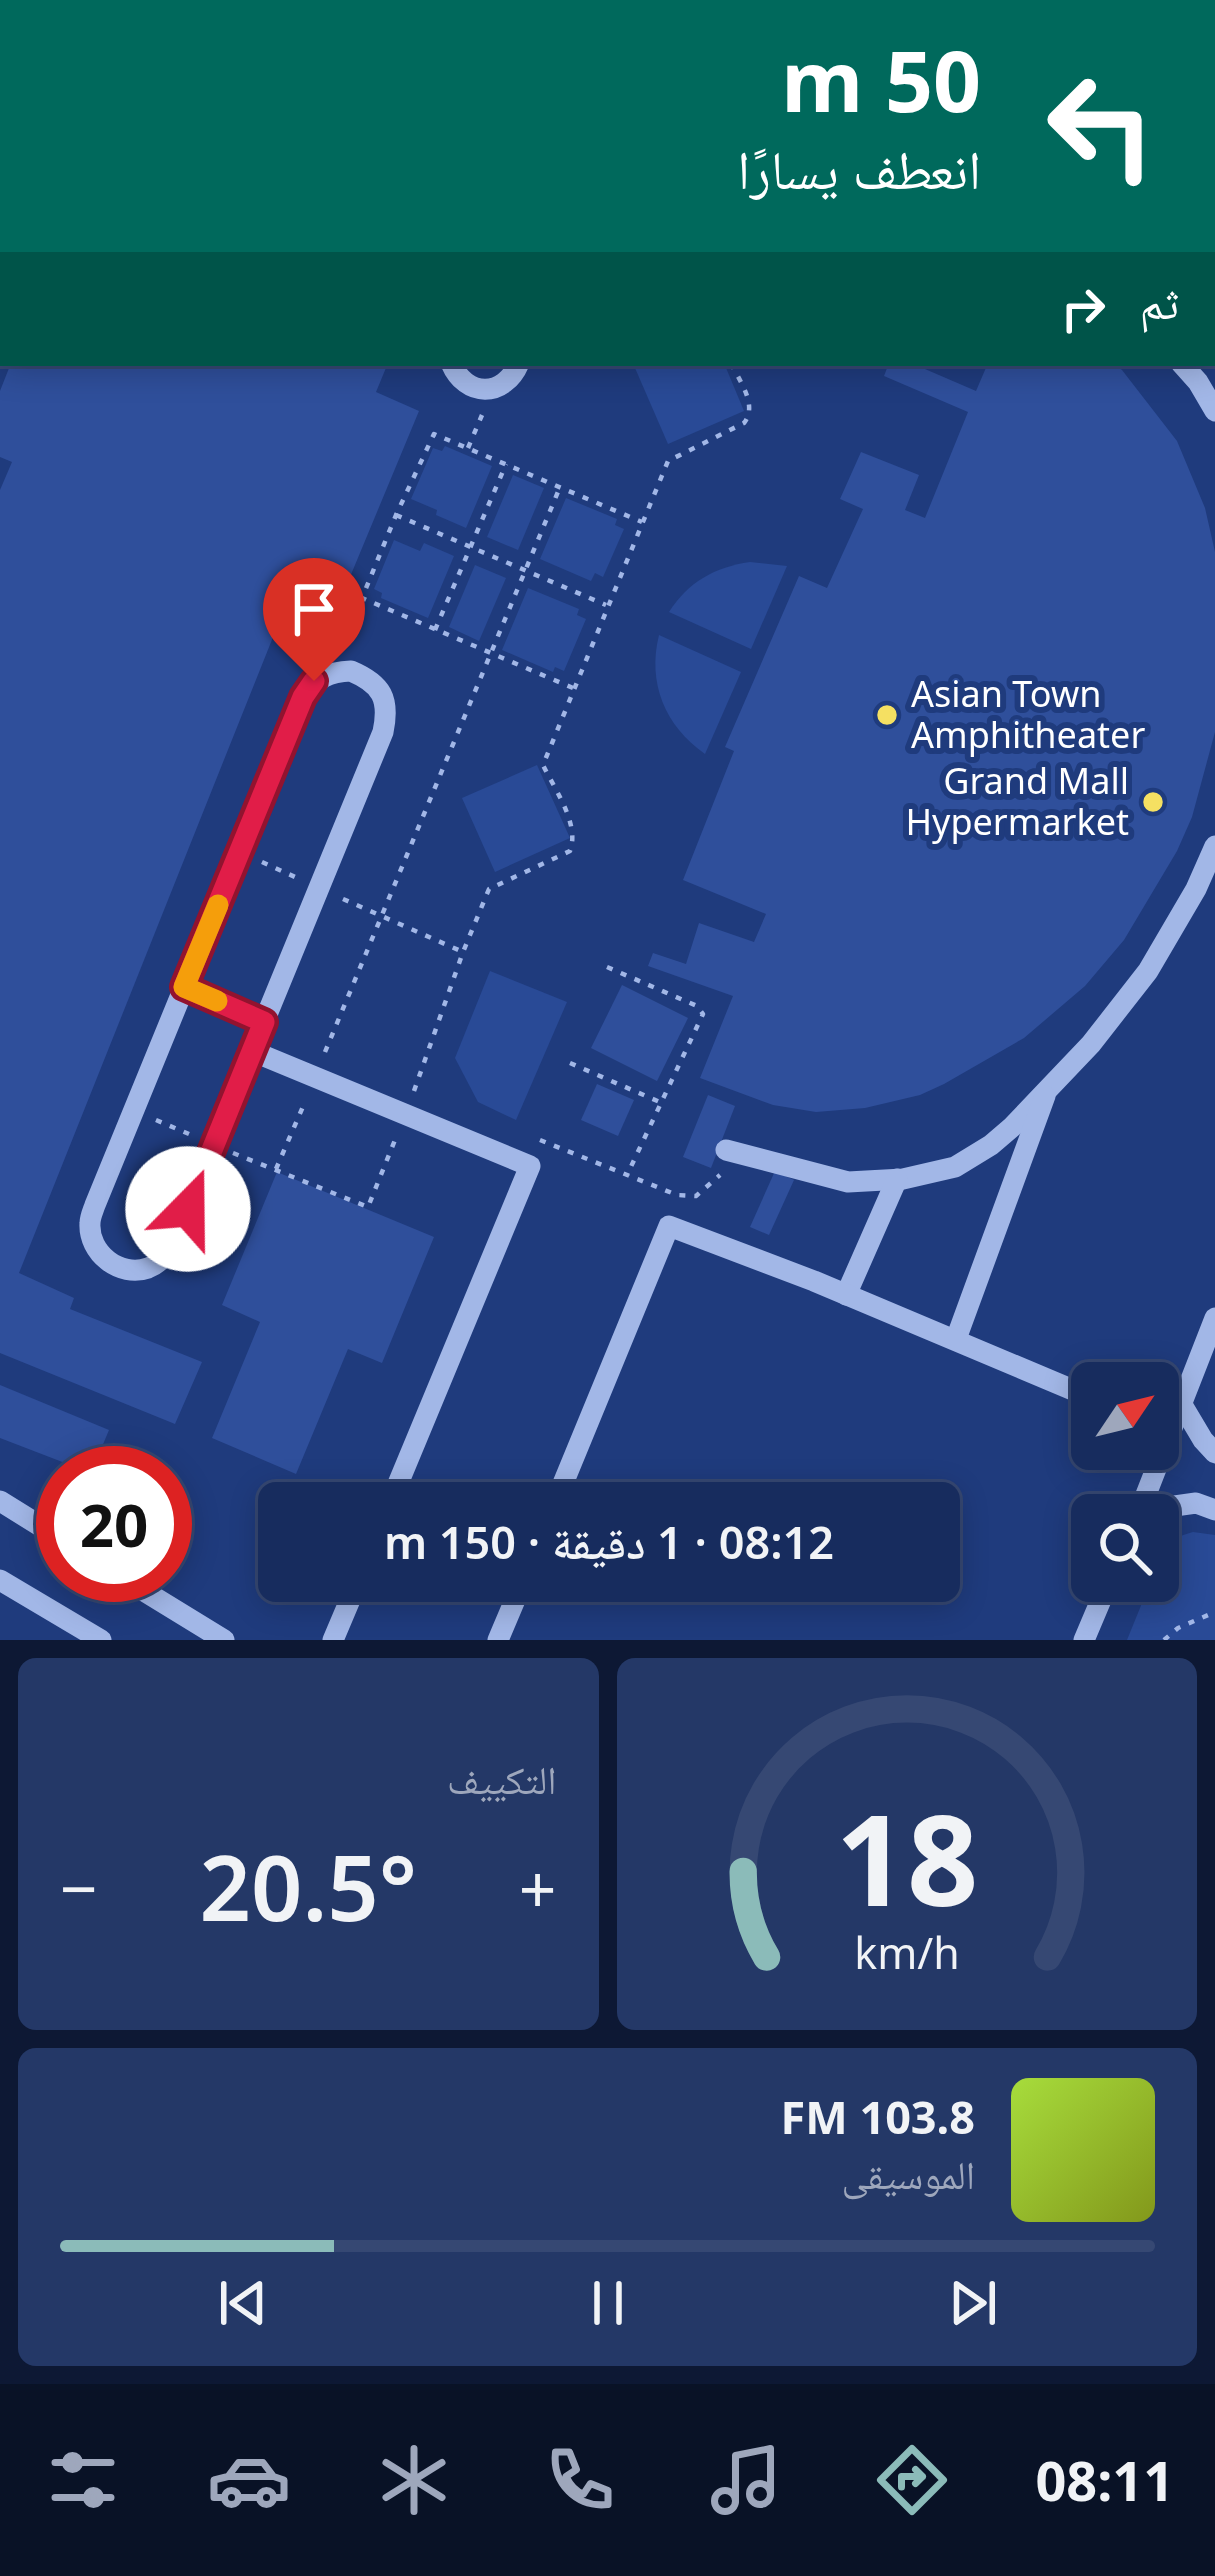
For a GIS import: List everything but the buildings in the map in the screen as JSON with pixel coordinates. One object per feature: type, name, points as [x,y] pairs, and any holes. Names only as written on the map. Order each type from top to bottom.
[{"type":"street","points":[[453,366],[462,381],[492,389],[505,384],[518,366]]},
{"type":"street","points":[[1184,366],[1215,411]]},
{"type":"street","points":[[351,671],[369,679],[382,694],[387,713],[383,732],[175,1241],[163,1258],[145,1269],[125,1270],[106,1261],[94,1245],[89,1225],[95,1205],[303,697],[314,681],[332,672],[351,671]]},
{"type":"street","points":[[726,1150],[848,1182],[897,1179],[955,1167],[992,1145],[1090,1044],[1148,971],[1215,846]]},
{"type":"street","points":[[184,987],[264,1022]]},
{"type":"street","points":[[252,1051],[530,1166],[400,1482]]},
{"type":"street","points":[[956,1339],[1047,1090]]},
{"type":"street","points":[[846,1295],[897,1179]]},
{"type":"street","points":[[564,1482],[670,1226],[1071,1389]]},
{"type":"street","points":[[1179,1405],[1215,1318]]},
{"type":"street","points":[[1181,1402],[1215,1453]]},
{"type":"street","points":[[0,1501],[36,1523]]},
{"type":"street","points":[[1179,1507],[1196,1504],[1215,1510]]},
{"type":"street","points":[[0,1580],[101,1640]]},
{"type":"street","points":[[162,1602],[224,1640]]},
{"type":"street","points":[[333,1640],[349,1602]]},
{"type":"street","points":[[499,1640],[514,1602]]},
{"type":"street","points":[[1084,1640],[1100,1602]]},
{"type":"path","points":[[134,1111],[368,1207],[489,889],[570,851],[574,842],[569,818],[543,765],[668,461],[750,416],[751,405],[732,366]]},
{"type":"path","points":[[468,448],[492,389]]},
{"type":"path","points":[[332,672],[434,434],[642,522]]},
{"type":"path","points":[[435,630],[506,464]]},
{"type":"path","points":[[276,1170],[560,487]]},
{"type":"path","points":[[396,515],[608,606]]},
{"type":"path","points":[[362,598],[573,688]]},
{"type":"path","points":[[240,852],[463,952]]},
{"type":"path","points":[[607,967],[697,1006],[703,1015],[627,1175]]},
{"type":"path","points":[[570,1063],[662,1103]]},
{"type":"path","points":[[540,1140],[677,1195],[696,1196],[720,1175],[726,1150]]},
{"type":"path","points":[[1164,1640],[1178,1628],[1215,1612]]},
{"type":"shaded area","points":[[725,366],[744,411],[668,444],[635,368]]},
{"type":"shaded area","points":[[445,446],[492,466],[466,528],[411,499],[433,448],[442,451]]},
{"type":"shaded area","points":[[513,475],[544,488],[518,550],[487,537]]},
{"type":"shaded area","points":[[566,498],[617,519],[615,525],[624,529],[603,577],[595,573],[591,581],[540,559]]},
{"type":"shaded area","points":[[394,540],[420,551],[424,543],[454,556],[428,618],[381,598],[382,593],[374,589]]},
{"type":"shaded area","points":[[750,562],[787,566],[751,649],[669,612],[704,578]]},
{"type":"shaded area","points":[[475,565],[506,578],[479,641],[449,627]]},
{"type":"shaded area","points":[[528,588],[579,609],[577,615],[586,619],[564,671],[555,667],[553,672],[502,650]]},
{"type":"shaded area","points":[[659,635],[741,672],[705,754],[679,730],[662,702],[656,670]]},
{"type":"shaded area","points":[[537,765],[570,838],[495,872],[462,798]]},
{"type":"shaded area","points":[[490,971],[567,1002],[516,1120],[478,1102],[455,1058]]},
{"type":"shaded area","points":[[1193,1532],[1215,1535],[1215,1640],[1127,1640],[1142,1602],[1179,1602],[1179,1538]]},
{"type":"slow traffic","points":[[217,1001],[184,987],[218,905]]},
{"type":"place","name":"Asian Town Amphitheater","points":[[887,715]]},
{"type":"place","name":"Grand Mall Hypermarket","points":[[1153,802]]},
{"type":"route","points":[[188,1209],[264,1022],[184,987],[303,697],[314,681]]}]
